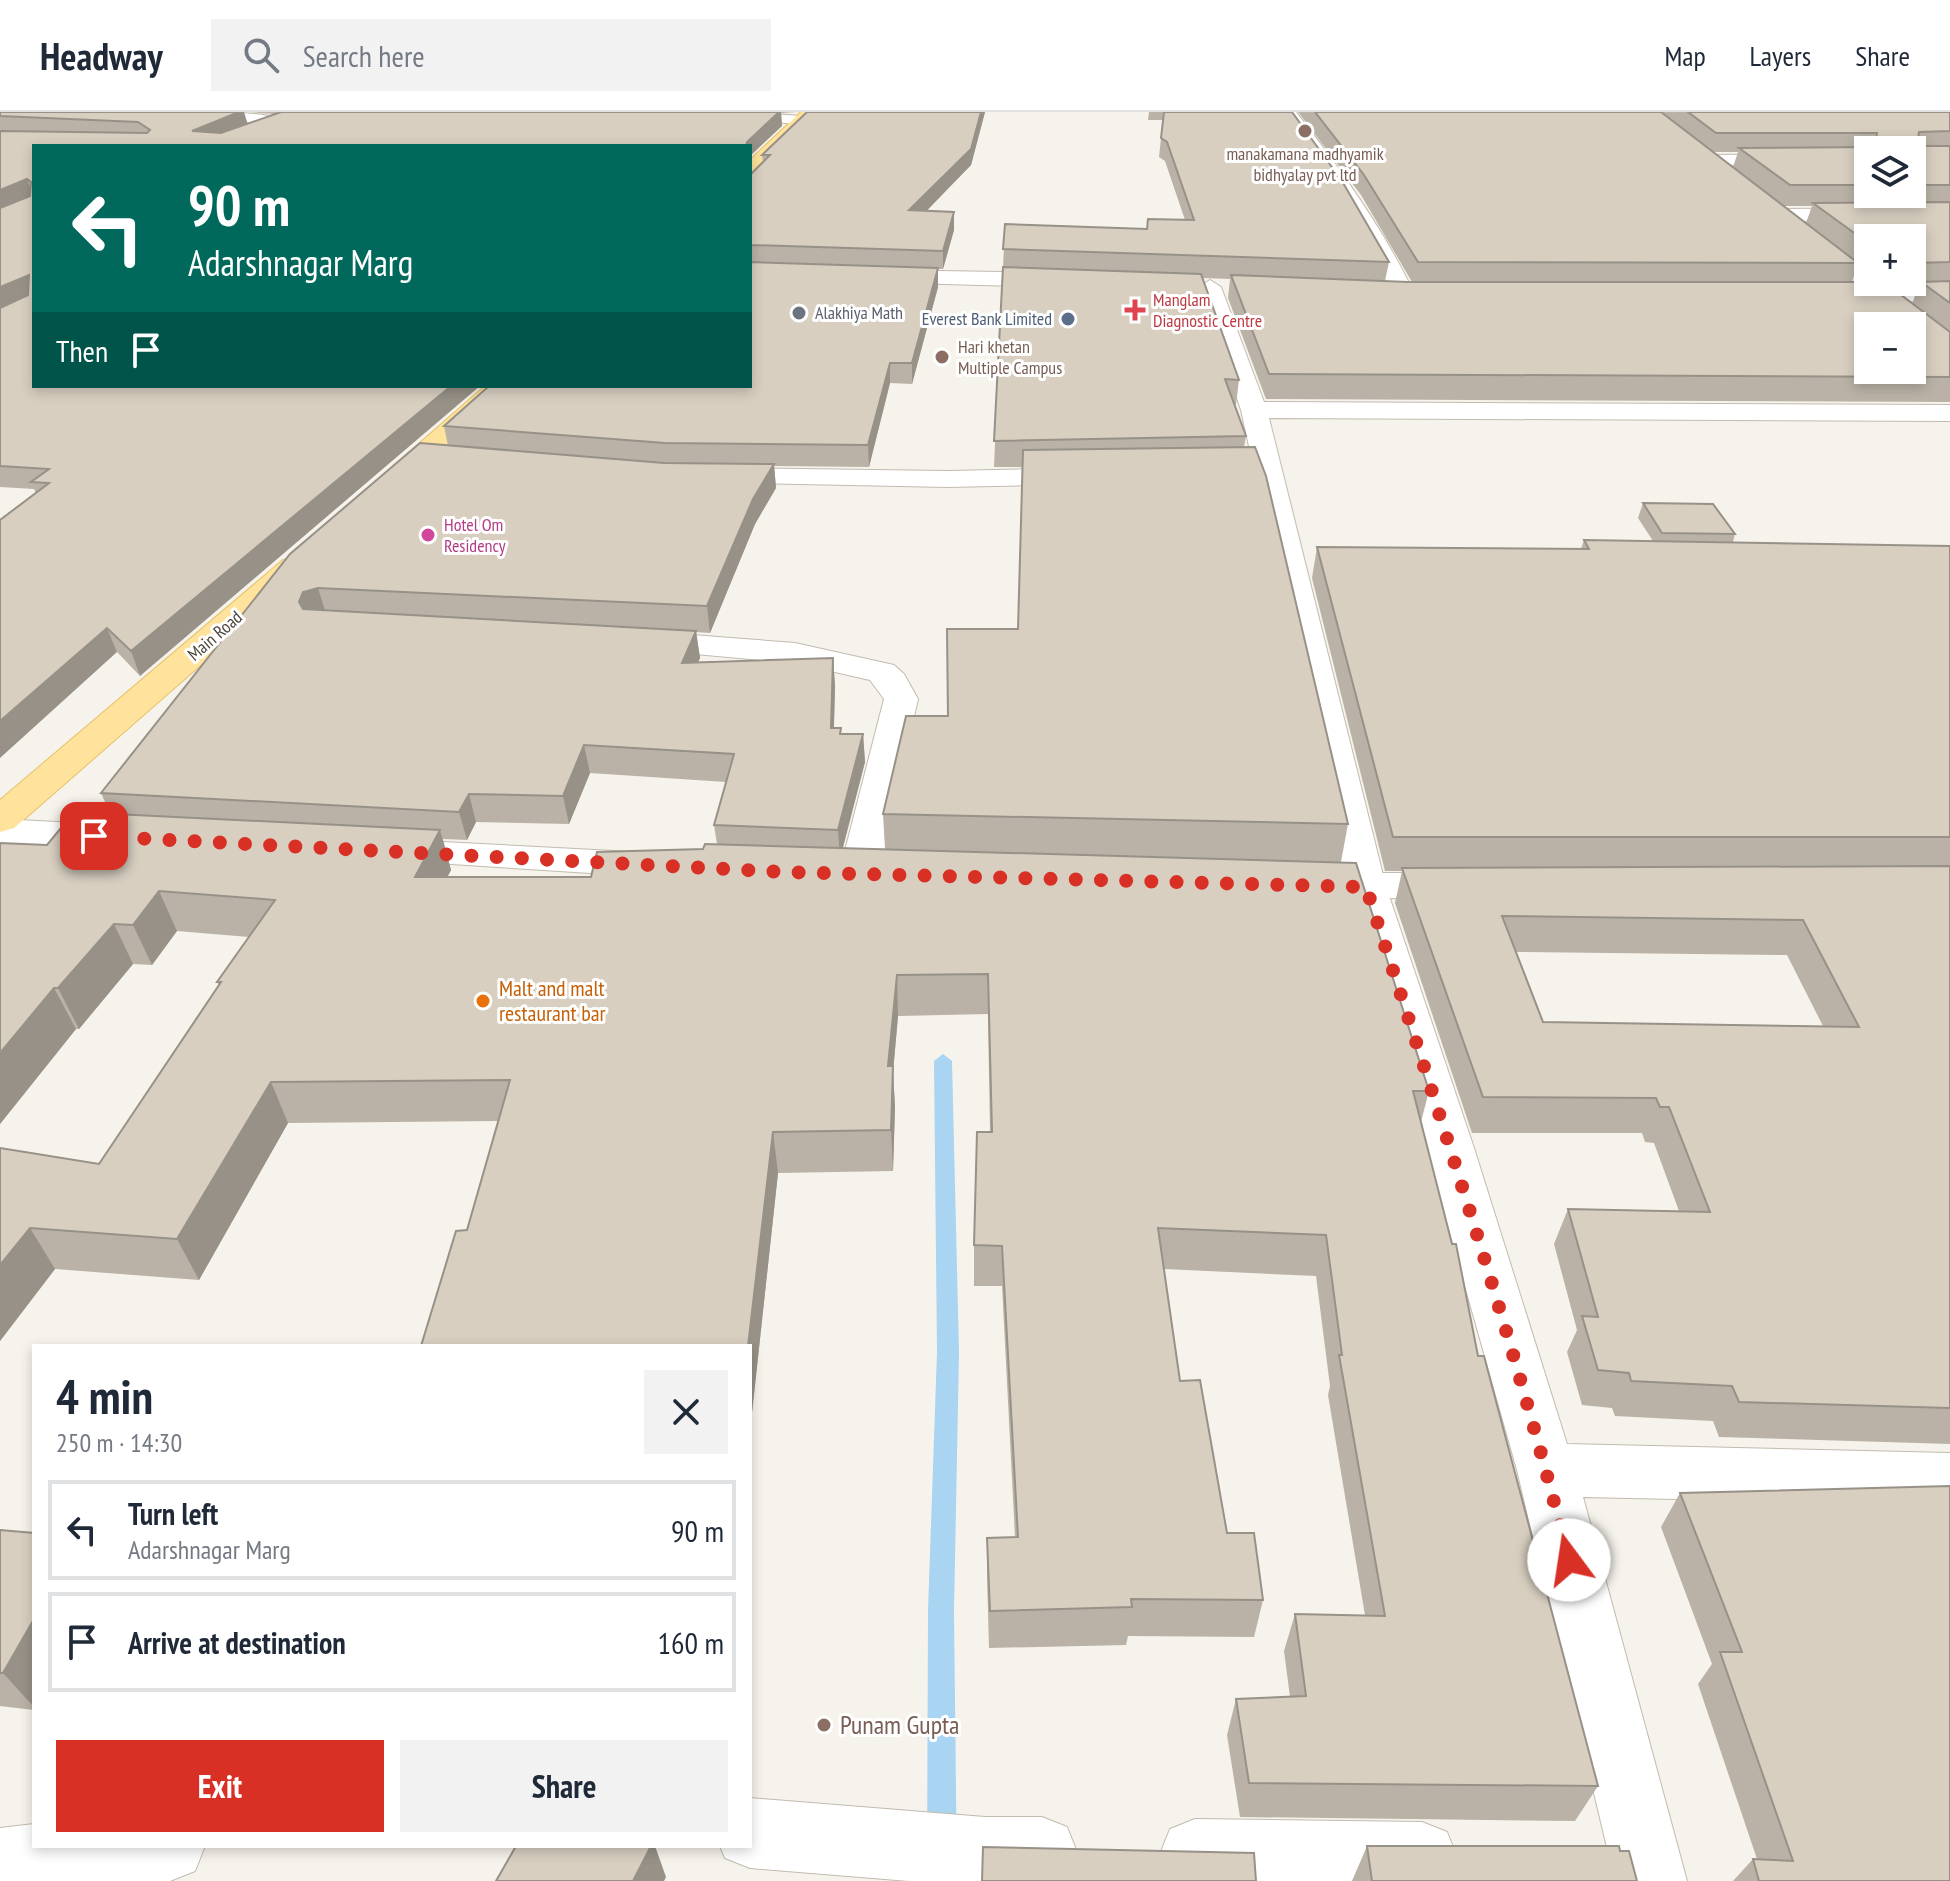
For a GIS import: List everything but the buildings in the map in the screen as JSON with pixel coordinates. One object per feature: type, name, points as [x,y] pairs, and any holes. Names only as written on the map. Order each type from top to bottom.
[{"type":"main road","points":[[752,168],[807,116]]},
{"type":"main road","points":[[363,507],[436,458],[498,388]]},
{"type":"main road","name":"Main Road","points":[[0,820],[316,548]]},
{"type":"street","points":[[201,112],[286,119],[239,137]]},
{"type":"street","points":[[670,112],[807,116]]},
{"type":"street","points":[[1287,112],[1347,191],[1412,295],[1374,293]]},
{"type":"street","points":[[1731,178],[1700,155],[1854,159]]},
{"type":"street","points":[[1802,233],[1773,211],[1950,214]]},
{"type":"street","points":[[855,276],[1077,281]]},
{"type":"street","points":[[1215,287],[1254,410],[1254,473],[1304,553],[1366,887],[1450,1148],[1546,1470],[1626,1867]]},
{"type":"street","points":[[1926,294],[1950,294]]},
{"type":"street","points":[[1821,296],[1854,295]]},
{"type":"street","points":[[1884,296],[1904,312]]},
{"type":"street","points":[[1254,410],[1950,413]]},
{"type":"street","points":[[683,476],[948,479],[1114,475]]},
{"type":"street","points":[[601,639],[795,653],[882,672],[892,681],[901,699],[860,874]]},
{"type":"street","points":[[0,831],[157,839]]},
{"type":"street","points":[[345,849],[690,867]]},
{"type":"street","points":[[1271,884],[1492,886]]},
{"type":"street","points":[[1546,1470],[1950,1479]]},
{"type":"street","points":[[752,1833],[985,1852],[1488,1858]]},
{"type":"street","points":[[0,1863],[150,1848]]},
{"type":"waterway","points":[[942,1881],[941,1611],[948,1352],[943,1061]]},
{"type":"place","name":"manakamana madhyamik bidhyalay pvt ltd","points":[[1305,131]]},
{"type":"place","name":"Manglam Diagnostic Centre","points":[[1135,310]]},
{"type":"place","name":"Alakhiya Math","points":[[799,313]]},
{"type":"place","name":"Everest Bank Limited","points":[[1068,319]]},
{"type":"place","name":"Hari khetan Multiple Campus","points":[[942,357]]},
{"type":"place","name":"Hotel Om Residency","points":[[428,535]]},
{"type":"place","name":"Malt and malt restaurant bar","points":[[483,1001]]},
{"type":"place","name":"Punam Gupta","points":[[824,1725]]},
{"type":"route","points":[[94,836],[784,872],[1366,887],[1450,1148],[1546,1470],[1569,1560]]}]
